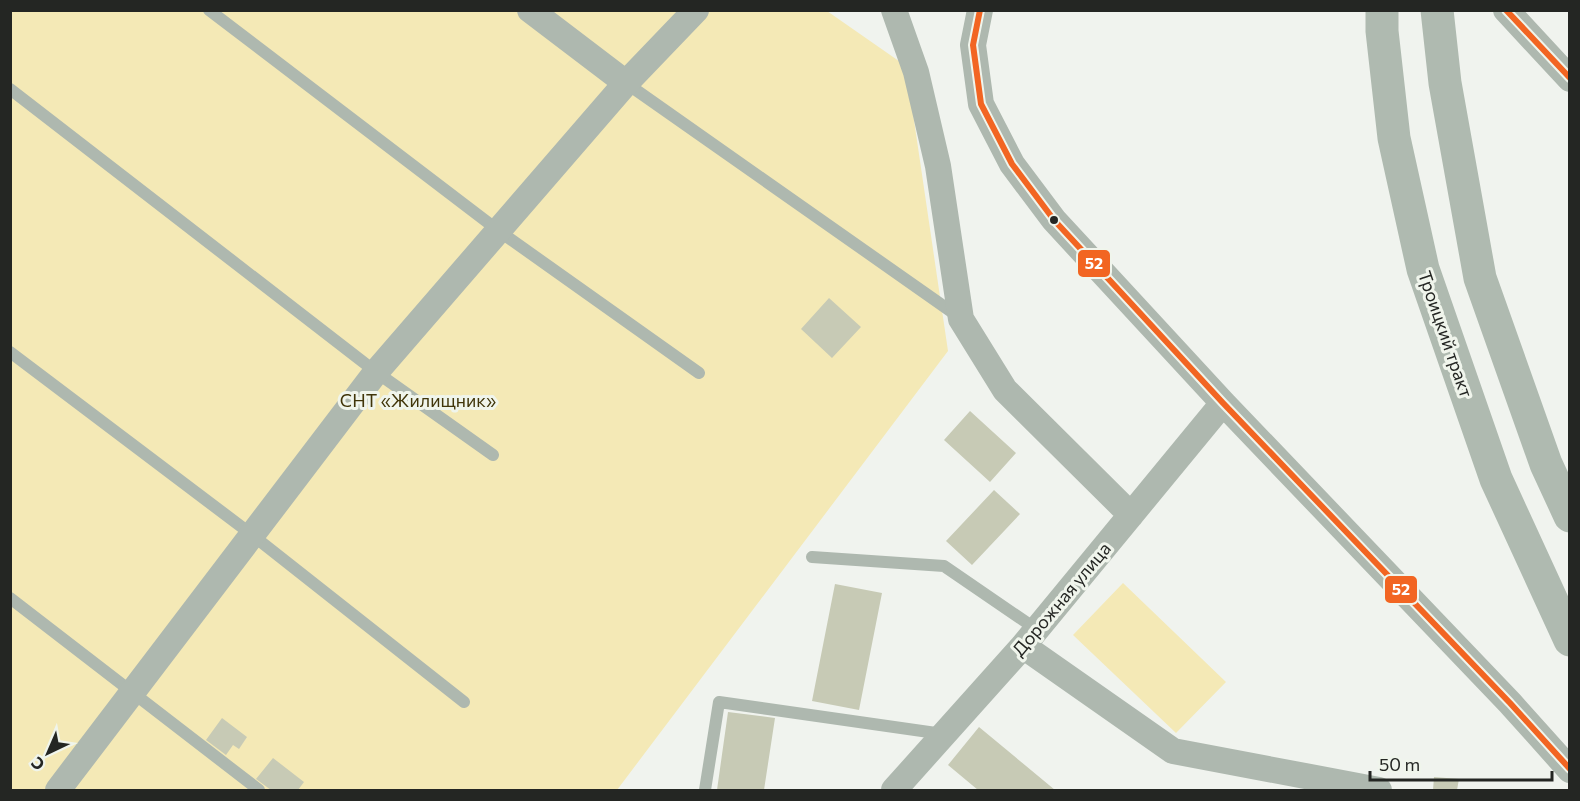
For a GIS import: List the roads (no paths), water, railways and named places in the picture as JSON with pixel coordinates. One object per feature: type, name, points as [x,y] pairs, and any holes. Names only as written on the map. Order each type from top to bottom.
[{"type":"main road","points":[[1437,10],[1445,83],[1480,278],[1546,464],[1569,516]]},
{"type":"main road","name":"Троицкий тракт","points":[[1382,21],[1394,138],[1423,269],[1496,479],[1569,640]]},
{"type":"street","points":[[530,10],[626,83]]},
{"type":"street","points":[[58,790],[376,372],[626,83],[696,10]]},
{"type":"street","points":[[894,10],[916,72],[938,166],[961,319],[1005,390],[1131,515]]},
{"type":"street","points":[[980,10],[974,45],[981,104],[1012,164],[1054,220],[1222,403],[1510,703],[1569,770]]},
{"type":"street","points":[[1506,10],[1569,79]]},
{"type":"street","name":"Дорожная улица","points":[[894,790],[1029,637],[1222,403]]},
{"type":"street","points":[[1029,637],[1173,751],[1379,790]]},
{"type":"lane","points":[[209,10],[499,231],[699,373]]},
{"type":"lane","points":[[626,83],[961,319]]},
{"type":"lane","points":[[10,89],[376,372],[493,455]]},
{"type":"lane","points":[[10,352],[251,534],[464,702]]},
{"type":"lane","points":[[812,557],[944,566],[1029,637]]},
{"type":"lane","points":[[10,598],[259,790]]},
{"type":"lane","points":[[705,790],[719,702],[944,734]]},
{"type":"park label","name":"СНТ «Жилищник»","points":[[418,400]]}]
